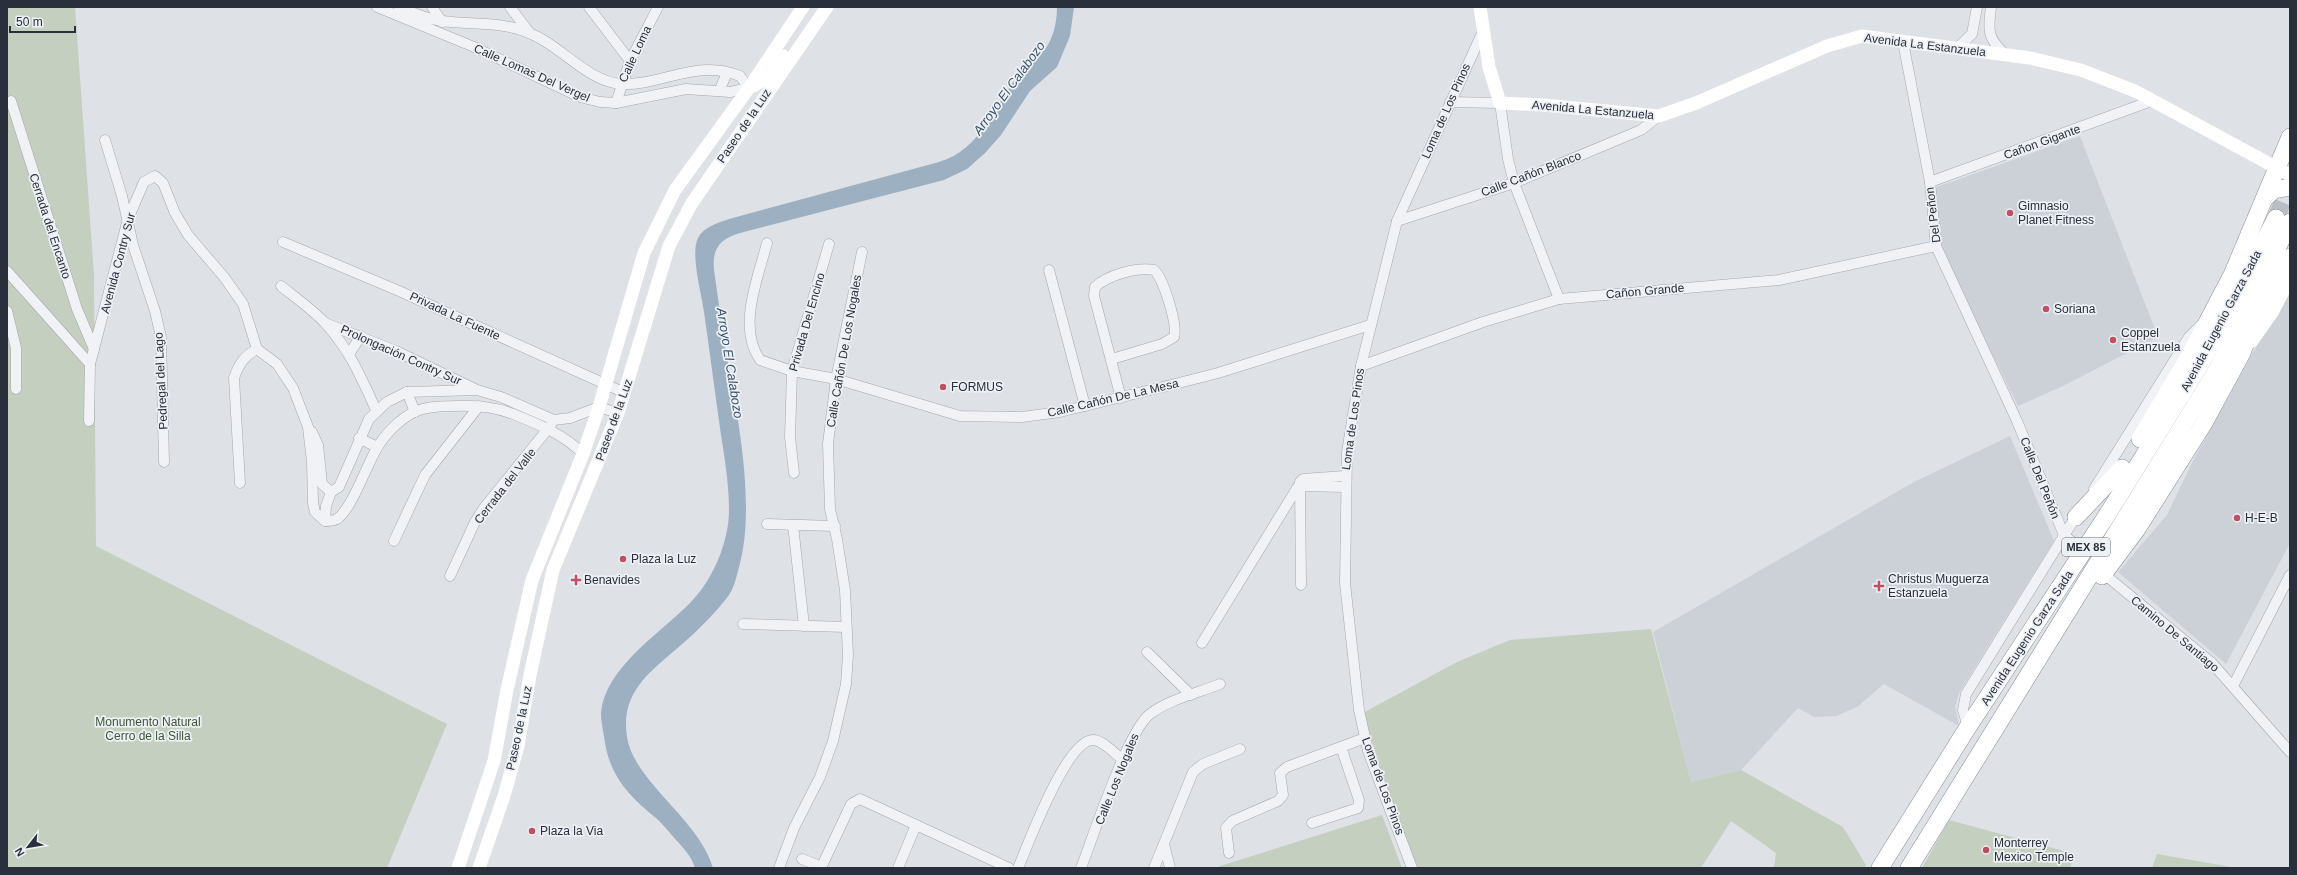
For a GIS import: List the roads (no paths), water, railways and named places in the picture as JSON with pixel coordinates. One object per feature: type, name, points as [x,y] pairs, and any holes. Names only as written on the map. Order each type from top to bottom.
[{"type":"highway","points":[[2061,585],[2077,546],[2190,356],[2238,264],[2265,198],[2279,170],[2290,137]]},
{"type":"highway","points":[[2265,198],[2274,190],[2290,187]]},
{"type":"highway","name":"Avenida Eugenio Garza Sada","points":[[1880,868],[1968,727],[2061,585],[2202,362],[2283,220]]},
{"type":"highway","name":"Avenida Eugenio Garza Sada","points":[[1909,868],[2217,370],[2283,220]]},
{"type":"highway","points":[[2068,613],[2079,607],[2137,529],[2204,423],[2242,353],[2249,333],[2290,258]]},
{"type":"highway","points":[[2076,517],[2122,468]]},
{"type":"street","name":"Calle Lomas Del Vergel","points":[[377,7],[447,36],[580,97],[616,103],[686,89],[730,92],[748,88],[740,76],[708,70],[686,72],[638,83],[621,84],[594,75],[553,46],[529,32],[484,24],[441,21],[399,7]]},
{"type":"street","points":[[432,7],[441,21],[447,36]]},
{"type":"street","points":[[510,7],[529,32]]},
{"type":"street","points":[[589,7],[630,60]]},
{"type":"street","name":"Calle Loma","points":[[616,103],[630,60],[658,7]]},
{"type":"street","name":"Paseo de la Luz","points":[[458,868],[494,761],[507,690],[532,580],[583,454],[600,407],[636,280],[653,232],[675,190],[748,88],[803,7]]},
{"type":"street","points":[[718,165],[720,154],[727,138],[752,98],[748,88],[767,76],[802,31],[827,7]]},
{"type":"street","name":"Paseo de la Luz","points":[[480,866],[504,796],[518,746],[530,675],[554,570],[618,413],[657,287],[662,264],[681,222],[718,165],[827,7]]},
{"type":"street","points":[[1480,7],[1489,66],[1500,103],[1508,159],[1514,183],[1559,299]]},
{"type":"street","points":[[1958,48],[1972,34],[1977,7]]},
{"type":"street","points":[[1991,7],[1989,35],[1996,46],[2006,55]]},
{"type":"street","name":"Loma de Los Pinos","points":[[1412,868],[1365,738],[1359,710],[1348,611],[1345,487],[1347,446],[1370,325],[1397,221],[1483,31]]},
{"type":"street","name":"Avenida La Estanzuela","points":[[1450,102],[1543,105],[1660,116],[1689,106],[1849,38],[1862,36],[2006,55],[2057,63],[2081,70],[2136,91],[2154,100],[2279,170]]},
{"type":"street","name":"Del Peñon","points":[[1903,42],[1930,182],[1936,246],[2017,421]]},
{"type":"street","points":[[686,72],[686,89]]},
{"type":"street","points":[[719,91],[728,73]]},
{"type":"street","name":"Cañon Gigante","points":[[1930,182],[2154,100]]},
{"type":"street","name":"Cerrada del Encanto","points":[[11,101],[77,309],[94,348]]},
{"type":"street","name":"Calle Cañón Blanco","points":[[1397,221],[1514,183],[1641,130],[1660,116]]},
{"type":"street","name":"Pedregal del Lago","points":[[105,140],[128,219],[134,246],[155,311],[160,337],[164,462]]},
{"type":"street","name":"Avenida Contry Sur","points":[[90,364],[128,219],[144,182],[155,176],[160,178],[181,225],[243,304],[257,349]]},
{"type":"street","name":"Privada La Fuente","points":[[283,242],[398,291],[625,393]]},
{"type":"street","name":"Calle Cañón De La Mesa","points":[[767,243],[750,313],[754,348],[760,360],[792,372],[836,379],[960,416],[1022,417],[1085,406],[1218,373],[1370,325]]},
{"type":"street","name":"Privada Del Encino","points":[[794,473],[790,437],[792,372],[830,244]]},
{"type":"street","name":"Cañon Grande","points":[[1361,366],[1483,322],[1559,299],[1779,280],[1936,246]]},
{"type":"street","name":"Calle Cañón De Los Nogales","points":[[779,868],[794,828],[820,777],[833,741],[846,684],[848,655],[845,590],[835,526],[830,509],[828,444],[836,379],[862,252]]},
{"type":"street","points":[[1112,359],[1162,344],[1174,337],[1175,326],[1161,278],[1154,270],[1142,269],[1106,279],[1095,287],[1094,296],[1112,359],[1121,398]]},
{"type":"street","points":[[1049,270],[1085,406]]},
{"type":"street","points":[[7,271],[90,364],[89,421]]},
{"type":"street","points":[[2242,353],[2273,311],[2290,278]]},
{"type":"street","points":[[636,280],[657,287]]},
{"type":"street","name":"Prolongación Contry Sur","points":[[281,286],[325,323],[349,354],[376,410]]},
{"type":"street","points":[[7,311],[16,348],[16,388]]},
{"type":"street","points":[[1968,727],[1963,710],[1966,694],[2064,535],[2189,338],[2209,320]]},
{"type":"street","name":"Prolongación Contry Sur","points":[[325,323],[361,336],[477,390]]},
{"type":"street","points":[[349,354],[361,336]]},
{"type":"street","points":[[240,483],[234,378],[243,359],[257,349],[267,355],[285,374],[300,404],[308,427],[318,445],[322,484],[331,492]]},
{"type":"street","points":[[325,521],[326,506],[331,492],[339,487],[363,427],[376,410],[386,402],[407,392],[477,390],[501,397],[554,420],[570,418],[600,407],[618,413]]},
{"type":"street","points":[[407,392],[415,412]]},
{"type":"street","points":[[308,427],[312,462],[313,503],[315,512],[325,521],[333,521],[338,518],[344,510],[377,447],[396,425],[415,412],[448,406],[479,406],[507,412],[568,440],[583,454]]},
{"type":"street","points":[[394,541],[425,475],[479,406]]},
{"type":"street","name":"Cerrada del Valle","points":[[450,576],[475,522],[484,508],[547,431],[554,420]]},
{"type":"street","name":"Calle Del Peñón","points":[[2017,421],[2064,535]]},
{"type":"street","points":[[359,438],[377,447]]},
{"type":"street","points":[[1202,643],[1299,486],[1300,482],[1303,479],[1345,476]]},
{"type":"street","points":[[1299,486],[1345,487]]},
{"type":"street","points":[[1299,486],[1301,585]]},
{"type":"street","points":[[566,497],[581,504]]},
{"type":"street","points":[[767,524],[835,526]]},
{"type":"street","points":[[793,525],[804,626]]},
{"type":"street","points":[[2064,535],[2077,546]]},
{"type":"street","name":"Camino De Santiago","points":[[2104,574],[2188,641],[2212,663],[2290,752]]},
{"type":"street","points":[[2233,686],[2290,575]]},
{"type":"street","points":[[743,624],[846,627]]},
{"type":"street","points":[[1147,652],[1191,695]]},
{"type":"street","name":"Calle Los Nogales","points":[[1082,868],[1123,760],[1141,723],[1149,714],[1220,684]]},
{"type":"street","points":[[1229,853],[1226,828],[1232,822],[1278,801],[1283,795],[1280,773],[1287,767],[1365,738]]},
{"type":"street","points":[[1018,868],[1056,780],[1081,746],[1092,740],[1098,740],[1123,760]]},
{"type":"street","points":[[1312,823],[1358,808],[1359,800],[1341,747]]},
{"type":"street","points":[[1154,868],[1193,772],[1204,764],[1240,749]]},
{"type":"street","points":[[802,859],[822,868],[848,811],[856,800],[865,800],[1009,868]]},
{"type":"street","points":[[898,868],[916,825]]},
{"type":"street","points":[[1164,844],[1170,868]]},
{"type":"street","points":[[462,855],[480,866]]},
{"type":"water","name":"Arroyo El Calabozo","points":[[1057,7],[1074,7],[1070,36],[1057,67],[1030,91],[1001,135],[985,153],[967,169],[944,180],[733,235],[722,242],[716,250],[714,256],[714,270],[744,469],[746,521],[744,545],[736,578],[729,595],[706,622],[648,674],[633,695],[628,707],[626,721],[627,737],[632,754],[641,770],[695,833],[706,850],[713,868],[695,868],[682,846],[659,821],[630,794],[617,777],[612,767],[605,743],[601,713],[605,697],[612,682],[622,668],[647,641],[695,598],[703,587],[717,563],[726,536],[729,510],[728,482],[704,312],[697,275],[695,254],[698,238],[707,228],[729,219],[939,162],[954,156],[966,148],[976,138],[1018,76],[1046,48],[1054,30]]},
{"type":"tunnel","points":[[2276,218],[2290,185]]},
{"type":"place","name":"Gimnasio Planet Fitness","points":[[2010,213]]},
{"type":"place","name":"Soriana","points":[[2046,309]]},
{"type":"place","name":"Coppel Estanzuela","points":[[2113,340]]},
{"type":"place","name":"FORMUS","points":[[943,387]]},
{"type":"place","name":"H-E-B","points":[[2237,518]]},
{"type":"place","name":"Plaza la Luz","points":[[623,559]]},
{"type":"place","name":"Benavides","points":[[576,580]]},
{"type":"place","name":"Christus Muguerza Estanzuela","points":[[1879,586]]},
{"type":"place","name":"Plaza la Via","points":[[532,831]]},
{"type":"place","name":"Monterrey Mexico Temple","points":[[1986,850]]},
{"type":"park label","name":"Monumento Natural Cerro de la Silla","points":[[148,729]]}]
